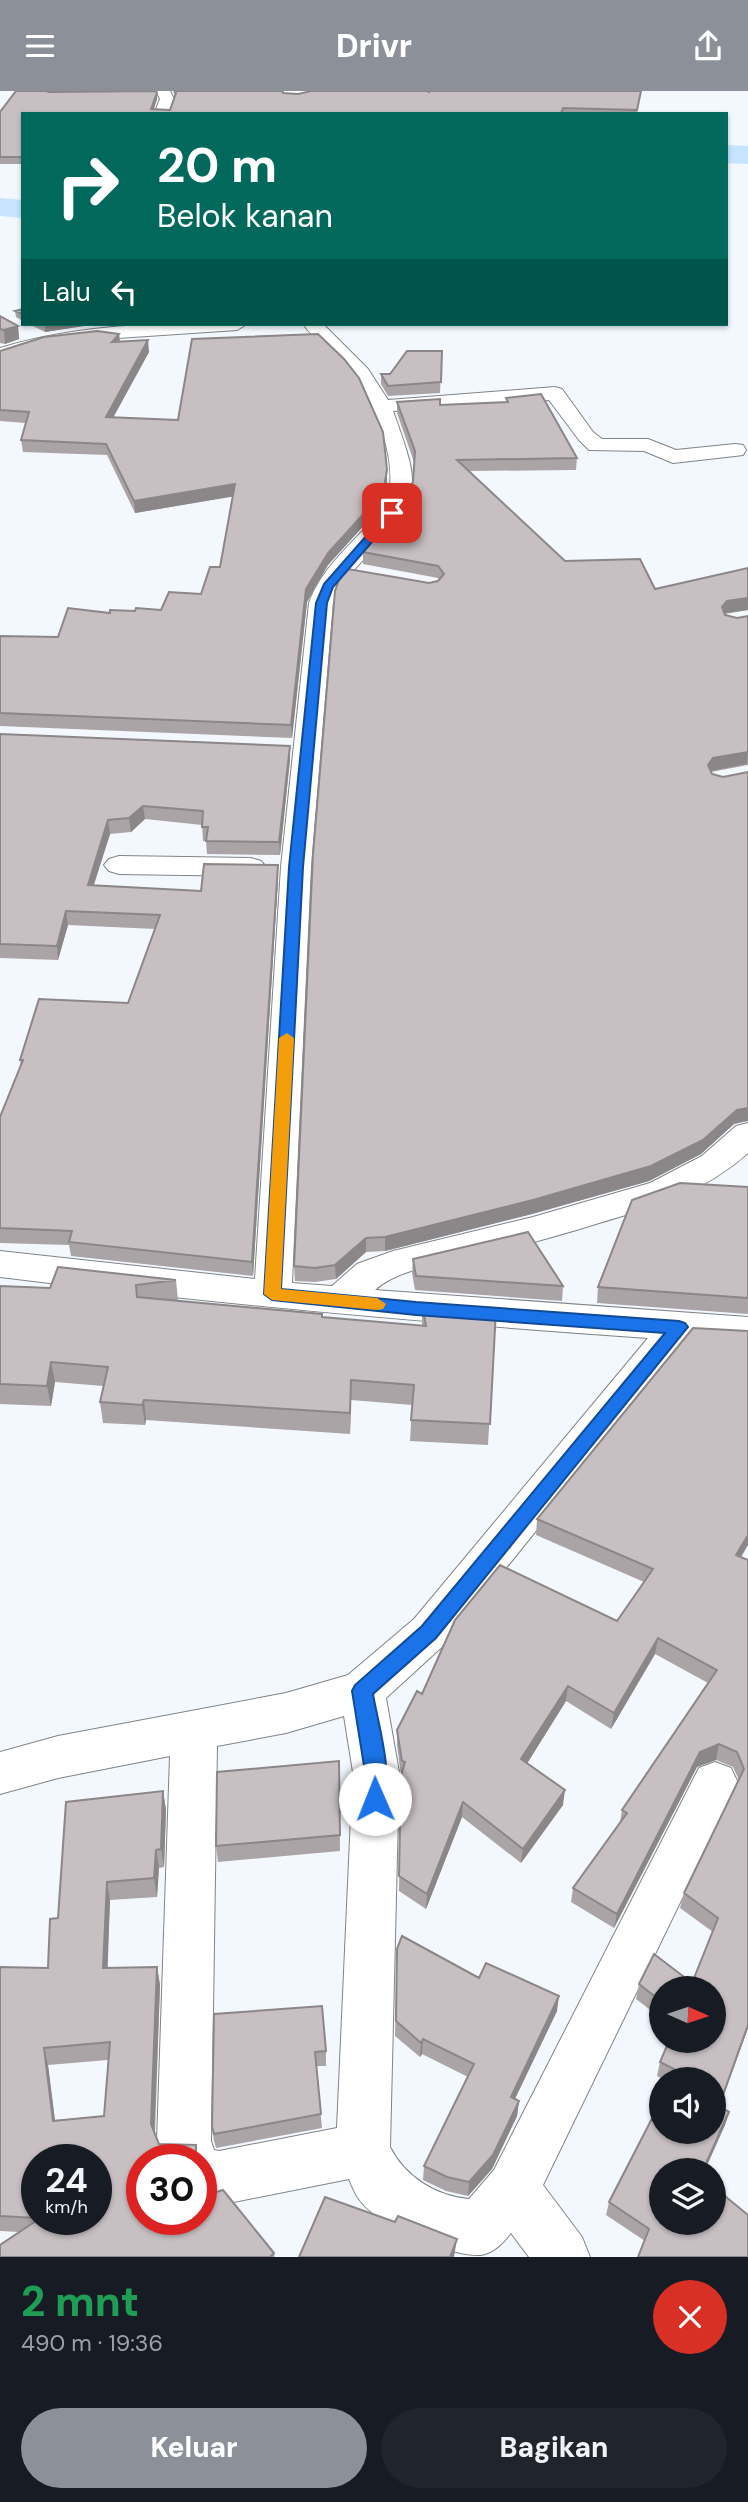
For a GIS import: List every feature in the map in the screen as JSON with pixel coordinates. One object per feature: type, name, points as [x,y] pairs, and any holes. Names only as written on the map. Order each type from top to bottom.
[{"type":"street","points":[[50,92],[118,91]]},
{"type":"street","points":[[162,112],[167,99],[163,91]]},
{"type":"street","points":[[289,97],[313,91]]},
{"type":"street","points":[[1,352],[42,341],[127,330],[219,326]]},
{"type":"street","points":[[272,1294],[296,867],[294,750],[321,603],[327,586],[354,572],[392,513],[403,488],[401,462],[381,406],[361,373],[315,326]]},
{"type":"street","points":[[21,329],[42,341]]},
{"type":"street","points":[[381,406],[555,393],[586,436],[597,445],[648,445],[673,457],[735,450]]},
{"type":"street","points":[[119,865],[296,867]]},
{"type":"street","points":[[341,1300],[370,1273],[406,1259],[534,1230],[662,1192],[714,1164],[748,1134]]},
{"type":"street","points":[[0,1263],[153,1283],[272,1294],[748,1331]]},
{"type":"street","points":[[0,1773],[58,1757],[286,1713],[362,1691],[429,1632],[679,1327]]},
{"type":"street","points":[[362,1691],[376,1772],[363,2150],[378,2181],[399,2200],[445,2224],[480,2228],[513,2189],[715,1783]]},
{"type":"street","points":[[185,2144],[194,1731]]},
{"type":"street","points":[[217,2177],[363,2150]]},
{"type":"street","points":[[513,2189],[562,2257]]},
{"type":"building","points":[[16,91],[156,91],[151,109],[170,110],[175,91],[282,91],[298,94],[311,91],[641,91],[637,110],[563,108],[562,112],[21,112],[21,157],[0,157],[0,112]]},
{"type":"building","points":[[0,316],[18,326],[0,329]]},
{"type":"building","points":[[97,331],[119,334],[112,342],[148,340],[106,417],[178,420],[192,339],[318,334],[359,378],[383,432],[387,470],[384,487],[376,500],[328,553],[306,589],[291,725],[0,713],[0,636],[58,637],[68,608],[110,613],[110,610],[135,611],[136,608],[161,610],[169,592],[201,594],[210,567],[220,567],[235,484],[134,501],[106,444],[21,440],[29,412],[0,410],[0,351],[44,337]]},
{"type":"building","points":[[407,351],[442,351],[441,382],[388,386],[381,374],[390,374]]},
{"type":"building","points":[[541,394],[577,458],[457,460],[565,561],[640,559],[655,589],[748,568],[748,598],[727,601],[722,607],[725,615],[737,618],[748,616],[748,752],[713,758],[708,765],[712,774],[723,777],[748,772],[748,1108],[737,1110],[703,1140],[651,1166],[533,1200],[385,1237],[366,1238],[335,1265],[315,1268],[294,1266],[313,854],[335,591],[340,577],[348,569],[429,583],[438,581],[444,574],[438,566],[363,552],[400,509],[413,482],[415,451],[397,402],[440,399],[440,405],[508,402],[506,398]]},
{"type":"building","points":[[0,734],[290,746],[279,842],[206,841],[208,827],[202,827],[203,811],[143,806],[129,818],[108,820],[88,885],[201,891],[204,864],[278,865],[252,1262],[69,1242],[72,1231],[0,1228],[0,1117],[23,1060],[20,1060],[39,999],[128,1003],[160,915],[66,911],[57,946],[0,944]]},
{"type":"building","points":[[680,1183],[748,1187],[748,1298],[598,1287],[632,1200]]},
{"type":"building","points":[[528,1232],[563,1286],[416,1276],[413,1259]]},
{"type":"building","points":[[58,1267],[176,1280],[136,1285],[137,1297],[322,1314],[322,1317],[426,1326],[422,1303],[496,1309],[490,1424],[411,1420],[414,1385],[351,1380],[350,1413],[144,1400],[142,1405],[100,1402],[108,1367],[51,1362],[47,1386],[0,1384],[0,1286],[50,1288]]},
{"type":"building","points":[[693,1328],[748,1331],[748,1535],[736,1555],[748,1560],[748,2025],[726,2086],[726,2067],[670,2067],[660,2062],[664,2053],[726,2053],[726,1976],[695,1976],[718,1918],[684,1893],[744,1769],[737,1752],[719,1744],[700,1752],[617,1914],[573,1888],[627,1813],[622,1810],[717,1670],[658,1638],[614,1713],[568,1686],[521,1759],[565,1790],[523,1849],[463,1802],[427,1894],[399,1876],[401,1776],[405,1762],[402,1761],[397,1730],[417,1691],[422,1694],[455,1620],[500,1565],[617,1621],[653,1569],[537,1519]]},
{"type":"building","points":[[339,1761],[340,1835],[216,1846],[217,1772]]},
{"type":"building","points":[[163,1791],[161,1849],[156,1850],[154,1878],[107,1882],[103,1968],[157,1967],[151,2124],[159,2144],[126,2144],[126,2235],[217,2235],[217,2192],[223,2190],[274,2253],[270,2257],[0,2257],[0,2245],[21,2231],[21,2235],[112,2235],[112,2144],[21,2144],[21,2217],[0,2216],[0,1967],[48,1968],[50,1919],[58,1918],[66,1802]],"holes":[[[110,2042],[104,2116],[53,2121],[44,2048]]]},
{"type":"building","points":[[402,1936],[479,1978],[486,1963],[559,1996],[511,2097],[519,2101],[493,2155],[469,2182],[447,2177],[424,2166],[474,2064],[423,2039],[421,2043],[396,2021],[397,1949]]},
{"type":"building","points":[[654,1954],[683,1976],[649,1976],[649,1992],[639,1984]]},
{"type":"building","points":[[322,2006],[326,2051],[315,2052],[321,2114],[214,2134],[214,2014]]},
{"type":"building","points":[[649,2124],[649,2144],[715,2144],[708,2158],[649,2158],[649,2229],[609,2202]]},
{"type":"building","points":[[325,2197],[395,2222],[398,2216],[457,2239],[450,2257],[299,2257]]},
{"type":"building","points":[[726,2197],[748,2215],[748,2257],[638,2257],[649,2229],[649,2235],[726,2235]]},
{"type":"waterway","points":[[728,154],[748,155]]},
{"type":"waterway","points":[[0,207],[21,209]]},
{"type":"slow traffic","points":[[287,1038],[272,1294],[377,1304]]},
{"type":"route","points":[[375,1799],[376,1772],[362,1691],[429,1632],[679,1327],[416,1308],[272,1294],[296,867],[321,603],[327,586],[392,513]]}]
